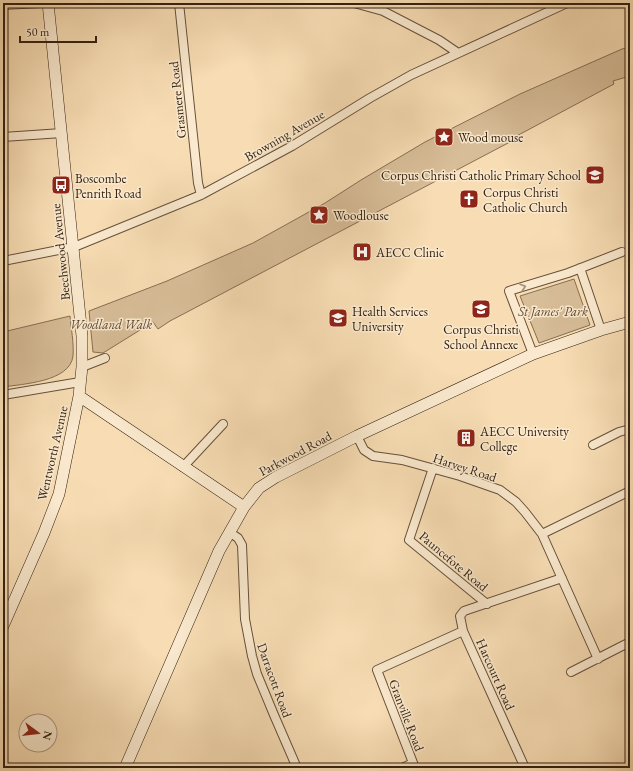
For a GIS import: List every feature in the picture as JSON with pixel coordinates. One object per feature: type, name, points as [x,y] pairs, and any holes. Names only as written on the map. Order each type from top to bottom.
[{"type":"street","points":[[3,5],[40,3]]},
{"type":"street","name":"Beechwood Avenue","points":[[48,3],[82,336],[82,367],[79,396]]},
{"type":"street","name":"Grasmere Road","points":[[179,3],[198,183],[201,195]]},
{"type":"street","points":[[354,3],[383,11],[439,40],[458,53]]},
{"type":"street","name":"Browning Avenue","points":[[3,261],[74,247],[201,195],[292,146],[411,75],[567,3]]},
{"type":"street","points":[[3,137],[62,133]]},
{"type":"street","points":[[533,354],[509,291],[580,268],[622,252]]},
{"type":"street","points":[[580,268],[601,330]]},
{"type":"street","name":"Parkwood Road","points":[[125,768],[219,551],[244,507],[259,488],[276,477],[356,436],[533,354],[601,330],[630,322]]},
{"type":"street","points":[[82,367],[105,358]]},
{"type":"street","points":[[3,395],[80,382]]},
{"type":"street","points":[[79,396],[244,507]]},
{"type":"street","name":"Wentworth Avenue","points":[[3,626],[44,533],[59,494],[79,396]]},
{"type":"street","points":[[183,467],[223,424]]},
{"type":"street","points":[[593,445],[619,432],[630,429]]},
{"type":"street","name":"Harvey Road","points":[[356,436],[364,450],[373,456],[402,460],[460,476],[500,490],[516,502],[542,534],[598,659]]},
{"type":"street","name":"Pauncefote Road","points":[[433,468],[409,540],[487,604]]},
{"type":"street","points":[[542,534],[630,491]]},
{"type":"street","name":"Darracott Road","points":[[229,532],[238,538],[242,545],[245,619],[257,674],[297,768]]},
{"type":"street","points":[[487,604],[562,578]]},
{"type":"street","name":"Harcourt Road","points":[[487,604],[464,612],[460,616],[463,631],[526,768]]},
{"type":"street","name":"Granville Road","points":[[414,765],[377,670],[463,631]]},
{"type":"street","points":[[571,672],[630,642]]},
{"type":"street","points":[[402,768],[414,765]]},
{"type":"green space","name":"Woodland Walk","points":[[630,47],[630,76],[613,81],[614,84],[511,139],[510,142],[170,321],[158,329],[153,322],[103,353],[93,352],[89,311],[167,281],[253,243],[325,203],[425,142],[520,94],[622,49]]},
{"type":"green space","name":"St James' Park","points":[[574,279],[590,325],[539,343],[520,296]]},
{"type":"green space","name":"Woodland Walk","points":[[70,316],[73,356],[70,365],[55,376],[44,380],[3,387],[3,332]]},
{"type":"place","name":"Wood mouse","points":[[444,137]]},
{"type":"place","name":"Corpus Christi Catholic Primary School","points":[[595,175]]},
{"type":"place","name":"Boscombe Penrith Road","points":[[61,185]]},
{"type":"place","name":"Corpus Christi Catholic Church","points":[[469,199]]},
{"type":"place","name":"Woodlouse","points":[[319,215]]},
{"type":"place","name":"AECC Clinic","points":[[362,252]]},
{"type":"place","name":"Corpus Christi School Annexe","points":[[481,309]]},
{"type":"place","name":"Health Services University","points":[[338,318]]},
{"type":"place","name":"AECC University College","points":[[466,438]]}]
